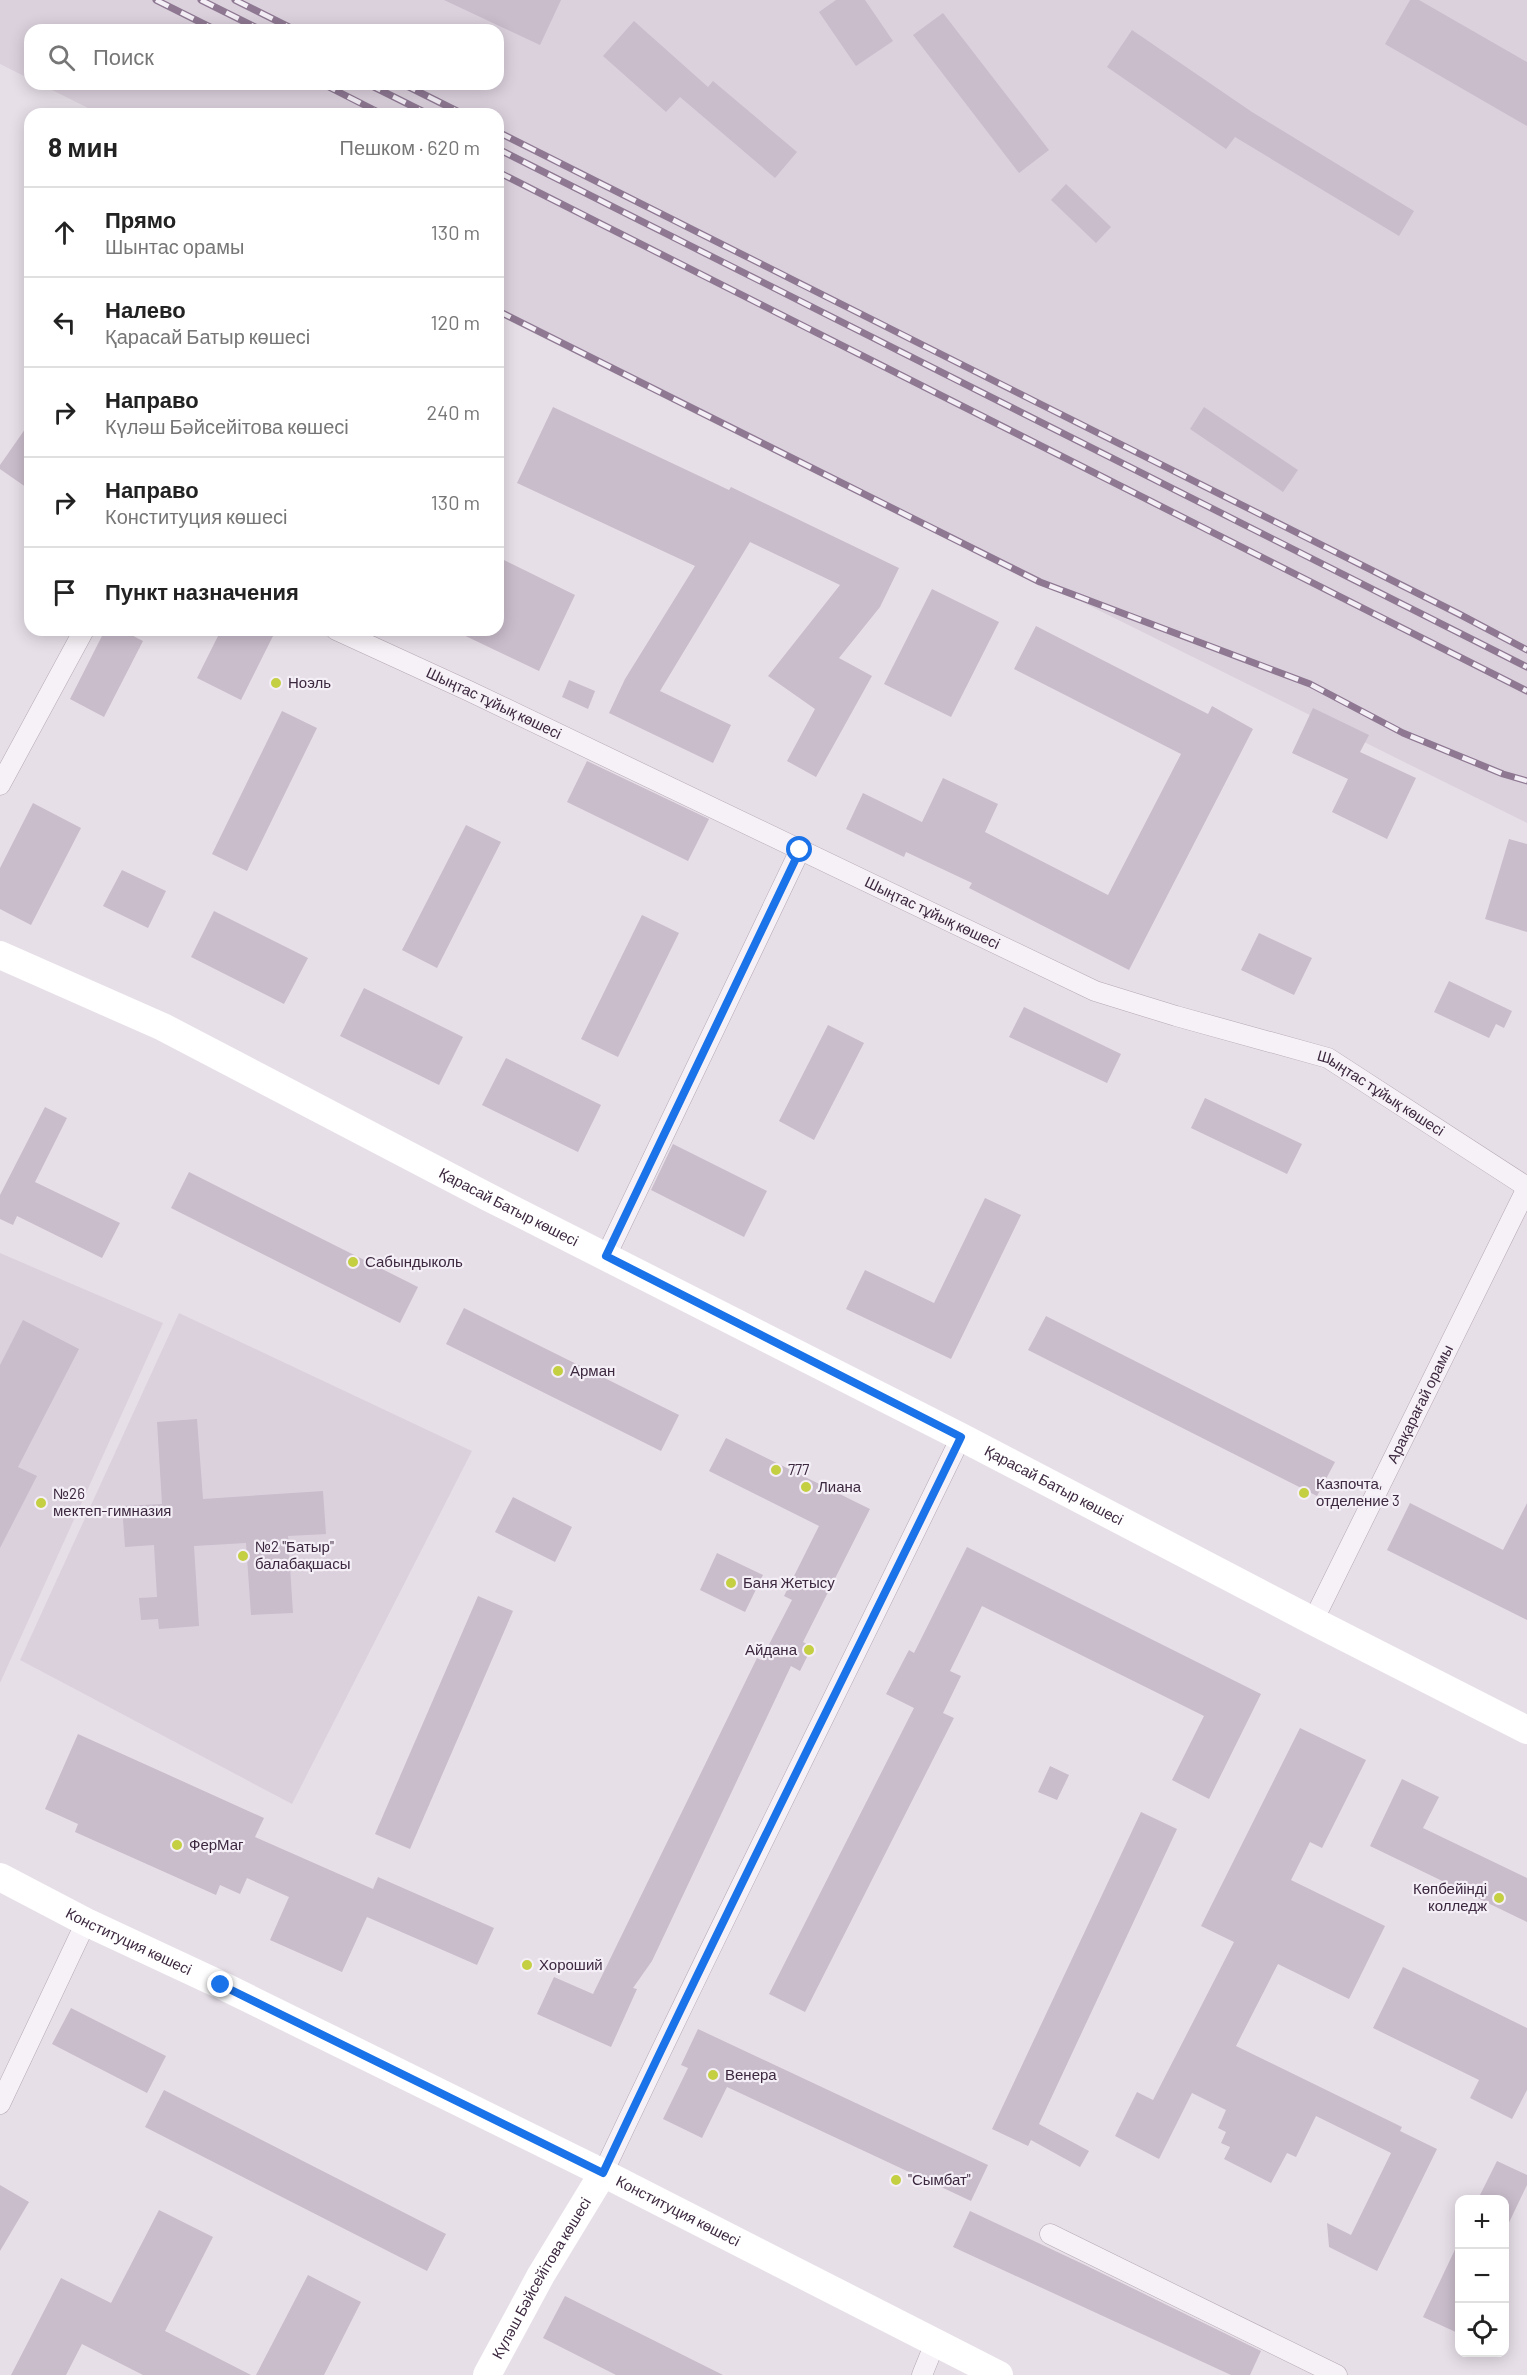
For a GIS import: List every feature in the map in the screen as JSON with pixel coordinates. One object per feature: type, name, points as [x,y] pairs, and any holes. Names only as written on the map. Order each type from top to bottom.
[{"type":"street","points":[[0,785],[81,636]]},
{"type":"street","name":"Шыңтас тұйық көшесі","points":[[349,636],[469,691],[1095,991],[1328,1058],[1527,1187]]},
{"type":"street","points":[[606,1256],[800,850]]},
{"type":"street","name":"Қарасай Батыр көшесі","points":[[0,955],[163,1027],[961,1437],[1313,1622],[1527,1730]]},
{"type":"street","name":"Арақарағай орамы","points":[[1313,1622],[1527,1187]]},
{"type":"street","name":"Күләш Бәйсейітова көшесі","points":[[487,2375],[541,2276],[603,2173],[687,1994],[851,1665],[961,1437]]},
{"type":"street","name":"Конституция көшесі","points":[[0,1877],[87,1922],[231,1990],[603,2173],[999,2375]]},
{"type":"street","points":[[0,2104],[87,1922]]},
{"type":"street","points":[[1050,2234],[1337,2375]]},
{"type":"street","points":[[922,2375],[935,2343]]},
{"type":"shaded area","points":[[0,0],[1527,0],[1527,823],[504,315],[504,108],[88,108],[52,90],[504,90],[504,24],[24,24],[24,76],[0,64]]},
{"type":"shaded area","name":"№26 мектеп-гимназия","points":[[0,1253],[163,1323],[0,1683]]},
{"type":"shaded area","name":"№2 \"Батыр\" балабақшасы","points":[[179,1313],[472,1451],[292,1804],[20,1660]]},
{"type":"building","points":[[444,0],[561,0],[540,45],[504,28],[504,24],[495,24]]},
{"type":"building","points":[[836,0],[865,0],[893,41],[856,66],[819,12]]},
{"type":"building","points":[[1410,0],[1419,0],[1527,62],[1527,126],[1385,44]]},
{"type":"building","points":[[943,13],[1049,150],[1019,173],[913,35]]},
{"type":"building","points":[[634,21],[708,87],[713,81],[797,152],[775,178],[680,97],[666,112],[603,56]]},
{"type":"building","points":[[1132,30],[1252,112],[1414,211],[1399,236],[1235,137],[1226,149],[1107,67]]},
{"type":"building","points":[[1066,184],[1111,227],[1096,243],[1051,200]]},
{"type":"building","points":[[553,407],[729,490],[731,487],[899,568],[880,607],[839,658],[872,676],[816,777],[787,761],[815,709],[768,676],[840,585],[750,542],[660,691],[731,725],[713,763],[609,713],[625,679],[695,566],[517,483]]},
{"type":"building","points":[[1204,407],[1298,470],[1283,492],[1190,429]]},
{"type":"building","points":[[24,431],[24,486],[0,469],[0,465]]},
{"type":"building","points":[[504,560],[575,595],[539,671],[466,636],[504,636]]},
{"type":"building","points":[[932,589],[999,622],[951,717],[884,684]]},
{"type":"building","points":[[1036,626],[1208,714],[1212,706],[1253,729],[1129,970],[969,888],[972,883],[906,852],[904,857],[846,829],[863,793],[922,822],[943,778],[998,804],[985,832],[1108,895],[1181,754],[1014,669]]},
{"type":"building","points":[[102,636],[133,636],[143,641],[104,717],[70,699]]},
{"type":"building","points":[[218,636],[273,636],[241,700],[197,678]]},
{"type":"building","points":[[569,680],[595,691],[588,709],[562,697]]},
{"type":"building","points":[[1313,708],[1369,735],[1360,752],[1416,778],[1387,839],[1332,812],[1348,779],[1292,753]]},
{"type":"building","points":[[282,711],[317,728],[247,871],[212,854]]},
{"type":"building","points":[[587,761],[709,819],[688,861],[567,802]]},
{"type":"building","points":[[33,803],[81,828],[31,925],[0,909],[0,868]]},
{"type":"building","points":[[466,825],[501,842],[437,968],[402,950]]},
{"type":"building","points":[[1509,839],[1527,844],[1527,932],[1485,919]]},
{"type":"building","points":[[122,870],[166,891],[148,928],[103,906]]},
{"type":"building","points":[[214,911],[308,958],[284,1004],[191,957]]},
{"type":"building","points":[[642,915],[679,933],[618,1057],[581,1039]]},
{"type":"building","points":[[1259,933],[1312,958],[1294,995],[1241,970]]},
{"type":"building","points":[[1449,981],[1512,1011],[1504,1028],[1496,1024],[1489,1038],[1434,1012]]},
{"type":"building","points":[[364,988],[463,1037],[439,1085],[340,1036]]},
{"type":"building","points":[[1024,1007],[1121,1054],[1107,1083],[1009,1037]]},
{"type":"building","points":[[828,1025],[864,1043],[814,1140],[779,1121]]},
{"type":"building","points":[[506,1058],[601,1105],[578,1152],[482,1105]]},
{"type":"building","points":[[1205,1098],[1302,1144],[1287,1174],[1191,1128]]},
{"type":"building","points":[[45,1107],[67,1118],[35,1182],[120,1223],[102,1258],[17,1216],[13,1225],[0,1219],[0,1195]]},
{"type":"building","points":[[673,1144],[767,1191],[744,1237],[651,1190]]},
{"type":"building","points":[[189,1172],[418,1287],[400,1323],[171,1208]]},
{"type":"building","points":[[985,1198],[1021,1215],[951,1359],[846,1309],[865,1270],[934,1303]]},
{"type":"building","points":[[464,1308],[679,1415],[661,1451],[446,1344]]},
{"type":"building","points":[[1046,1316],[1335,1462],[1317,1496],[1028,1350]]},
{"type":"building","points":[[23,1320],[79,1349],[18,1467],[37,1476],[0,1548],[0,1365]]},
{"type":"building","points":[[197,1419],[203,1499],[323,1491],[326,1534],[288,1536],[293,1613],[251,1615],[246,1543],[194,1546],[199,1626],[159,1629],[158,1619],[141,1620],[139,1598],[157,1597],[154,1545],[125,1547],[122,1506],[162,1504],[157,1422]]},
{"type":"building","points":[[726,1438],[870,1509],[803,1642],[812,1647],[800,1671],[791,1666],[652,1961],[633,1988],[637,1989],[611,2047],[537,2014],[554,1977],[593,1994],[757,1658],[761,1660],[792,1600],[784,1596],[819,1526],[709,1471]]},
{"type":"building","points":[[513,1497],[572,1527],[555,1562],[495,1532]]},
{"type":"building","points":[[1410,1503],[1503,1550],[1527,1503],[1527,1620],[1387,1550]]},
{"type":"building","points":[[967,1547],[1261,1694],[1209,1799],[1172,1780],[1204,1716],[982,1606],[950,1671],[961,1676],[943,1713],[954,1718],[805,2012],[769,1994],[914,1708],[886,1694],[909,1650],[914,1653]]},
{"type":"building","name":"Баня Жетысу","points":[[717,1553],[763,1575],[745,1612],[700,1590]]},
{"type":"building","points":[[478,1596],[513,1611],[410,1849],[375,1834]]},
{"type":"building","points":[[1300,1728],[1366,1760],[1322,1848],[1310,1842],[1291,1880],[1385,1926],[1349,1999],[1278,1964],[1236,2046],[1402,2127],[1400,2131],[1437,2149],[1377,2271],[1329,2247],[1327,2223],[1351,2235],[1391,2153],[1316,2116],[1296,2157],[1287,2153],[1271,2183],[1224,2159],[1230,2147],[1221,2143],[1226,2132],[1218,2128],[1226,2110],[1192,2093],[1159,2159],[1115,2136],[1137,2092],[1153,2100],[1234,1942],[1201,1926]]},
{"type":"building","points":[[78,1734],[264,1818],[255,1837],[373,1889],[378,1877],[494,1928],[477,1965],[367,1917],[342,1972],[270,1940],[289,1897],[247,1878],[240,1894],[220,1885],[216,1895],[75,1832],[78,1824],[45,1809]]},
{"type":"building","points":[[1050,1766],[1069,1775],[1057,1800],[1038,1792]]},
{"type":"building","points":[[1402,1779],[1439,1797],[1423,1828],[1527,1878],[1527,1922],[1370,1846]]},
{"type":"building","points":[[1141,1812],[1177,1829],[1039,2124],[1089,2151],[1080,2167],[1031,2140],[1028,2146],[992,2129]]},
{"type":"building","points":[[1403,1967],[1527,2028],[1527,2090],[1512,2119],[1470,2098],[1479,2080],[1373,2028]]},
{"type":"building","points":[[71,2008],[166,2056],[147,2093],[52,2044]]},
{"type":"building","points":[[698,2029],[988,2165],[971,2201],[727,2087],[702,2138],[663,2119],[688,2068],[681,2065]]},
{"type":"building","points":[[164,2090],[446,2234],[427,2271],[145,2127]]},
{"type":"building","points":[[1497,2161],[1527,2175],[1527,2185],[1509,2223],[1509,2195],[1480,2195]]},
{"type":"building","points":[[0,2185],[29,2202],[0,2251]]},
{"type":"building","points":[[159,2210],[213,2237],[165,2331],[251,2375],[143,2375],[82,2344],[66,2375],[11,2375],[61,2278],[111,2303]]},
{"type":"building","points":[[970,2211],[1261,2351],[1250,2375],[1231,2375],[953,2247]]},
{"type":"building","points":[[1455,2250],[1455,2332],[1423,2317]]},
{"type":"building","points":[[308,2275],[361,2302],[324,2375],[256,2375]]},
{"type":"building","points":[[565,2296],[723,2375],[616,2375],[543,2338]]},
{"type":"railway","points":[[156,0],[204,24]]},
{"type":"railway","points":[[201,0],[249,24]]},
{"type":"railway","points":[[235,0],[283,24]]},
{"type":"railway","points":[[335,90],[370,108]]},
{"type":"railway","points":[[380,90],[416,108]]},
{"type":"railway","points":[[415,90],[451,108]]},
{"type":"railway","points":[[504,135],[1527,650]]},
{"type":"railway","points":[[504,152],[1527,667]]},
{"type":"railway","points":[[504,175],[1527,691]]},
{"type":"railway","points":[[504,314],[1040,582],[1310,684],[1403,733],[1503,774],[1527,781]]},
{"type":"place","name":"Ноэль","points":[[276,683]]},
{"type":"place","name":"Сабындыколь","points":[[353,1262]]},
{"type":"place","name":"Арман","points":[[558,1371]]},
{"type":"place","name":"777","points":[[776,1470]]},
{"type":"place","name":"Лиана","points":[[806,1487]]},
{"type":"place","name":"Казпочта, отделение 3","points":[[1304,1493]]},
{"type":"place","name":"№26 мектеп-гимназия","points":[[41,1503]]},
{"type":"place","name":"№2 \"Батыр\" балабақшасы","points":[[243,1556]]},
{"type":"place","name":"Баня Жетысу","points":[[731,1583]]},
{"type":"place","name":"Айдана","points":[[809,1650]]},
{"type":"place","name":"ФерМаг","points":[[177,1845]]},
{"type":"place","name":"Көпбейінді колледж","points":[[1499,1898]]},
{"type":"place","name":"Хороший","points":[[527,1965]]},
{"type":"place","name":"Венера","points":[[713,2075]]},
{"type":"place","name":"\"Сымбат\"","points":[[896,2180]]},
{"type":"route","points":[[221,1985],[603,2173],[687,1994],[961,1437],[606,1256],[800,850]]}]
